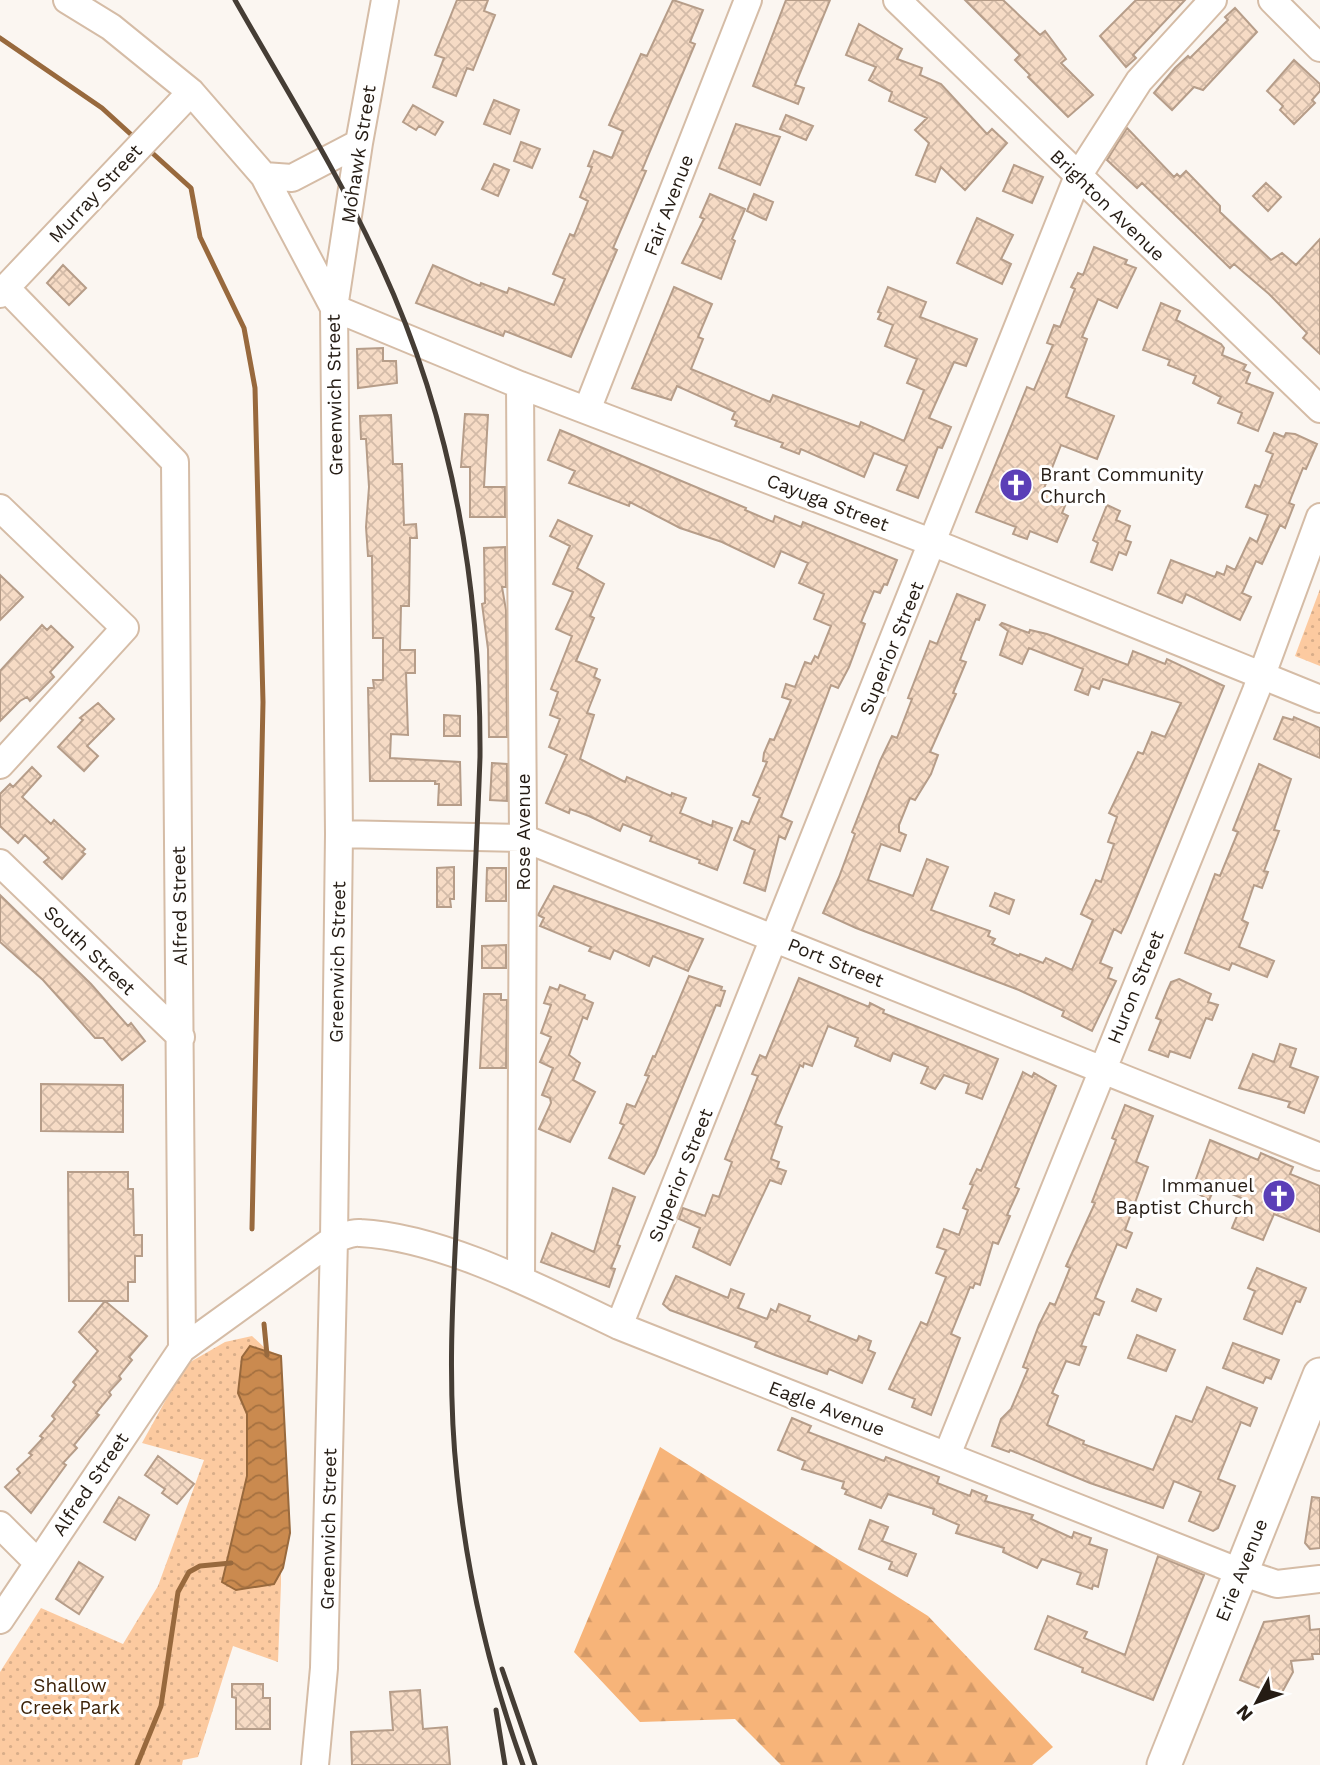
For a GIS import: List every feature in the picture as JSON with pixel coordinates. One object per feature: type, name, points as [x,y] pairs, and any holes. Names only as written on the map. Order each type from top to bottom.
[{"type":"main road","name":"Erie Avenue","points":[[1164,1765],[1320,1375]]},
{"type":"street","name":"Greenwich Street","points":[[67,0],[111,27],[264,176],[334,308],[339,834],[334,1239],[324,1668],[315,1765]]},
{"type":"street","name":"Mohawk Street","points":[[334,308],[359,142],[385,0]]},
{"type":"street","name":"Fair Avenue","points":[[587,410],[748,0]]},
{"type":"street","name":"Brighton Avenue","points":[[897,0],[1320,409]]},
{"type":"street","name":"Superior Street","points":[[619,1326],[1078,176],[1139,81],[1213,0]]},
{"type":"street","points":[[1272,0],[1320,48]]},
{"type":"street","name":"Murray Street","points":[[3,291],[184,99]]},
{"type":"street","points":[[264,176],[292,178],[359,142]]},
{"type":"street","name":"Alfred Street","points":[[3,291],[175,462],[182,1349]]},
{"type":"street","name":"Cayuga Street","points":[[334,308],[520,384],[933,542],[1320,699]]},
{"type":"street","name":"Rose Avenue","points":[[520,384],[523,838],[521,1280]]},
{"type":"street","points":[[0,508],[125,628],[0,765]]},
{"type":"street","name":"Huron Street","points":[[947,1455],[1262,675],[1320,517]]},
{"type":"street","name":"Port Street","points":[[339,834],[523,838],[1320,1157]]},
{"type":"street","name":"South Street","points":[[0,863],[181,1037]]},
{"type":"street","name":"Eagle Avenue","points":[[334,1239],[358,1232],[433,1248],[521,1280],[619,1326],[1240,1572],[1277,1584],[1320,1578]]},
{"type":"street","name":"Alfred Street","points":[[0,1620],[182,1349],[334,1239]]},
{"type":"street","points":[[0,1525],[38,1563]]},
{"type":"green space","points":[[1320,589],[1320,666],[1295,656]]},
{"type":"green space","name":"Shallow Creek Park","points":[[252,1336],[266,1349],[281,1356],[281,1584],[278,1662],[233,1646],[198,1757],[183,1760],[182,1765],[0,1765],[0,1672],[41,1608],[123,1644],[158,1586],[204,1460],[142,1443],[185,1365],[225,1342]]},
{"type":"green space","points":[[660,1447],[928,1616],[1053,1747],[1032,1765],[781,1765],[735,1719],[640,1722],[574,1652]]},
{"type":"water","points":[[250,1346],[281,1356],[290,1533],[283,1568],[274,1584],[236,1590],[222,1582],[247,1476],[247,1414],[238,1393],[242,1357]]},
{"type":"building","points":[[457,0],[488,0],[484,11],[495,15],[473,70],[467,68],[456,96],[433,87],[444,58],[435,55]]},
{"type":"building","points":[[673,0],[703,10],[690,42],[695,44],[642,170],[646,171],[613,248],[617,250],[571,357],[505,331],[503,336],[416,303],[433,265],[480,286],[481,283],[507,293],[509,288],[554,305],[565,279],[553,274],[570,234],[574,236],[588,201],[580,197],[592,167],[588,166],[594,151],[612,158],[623,131],[609,125],[641,54],[647,56]]},
{"type":"building","points":[[786,0],[830,0],[795,85],[804,88],[798,104],[753,86]]},
{"type":"building","points":[[965,0],[1003,0],[1040,35],[1045,31],[1066,59],[1061,63],[1093,95],[1068,117],[1028,77],[1030,75],[1015,60],[1020,55]]},
{"type":"building","points":[[1136,0],[1185,0],[1133,55],[1136,58],[1126,67],[1100,36]]},
{"type":"building","points":[[1235,8],[1257,32],[1203,90],[1194,87],[1172,110],[1154,93],[1175,68],[1188,56],[1190,58],[1228,20],[1225,17]]},
{"type":"building","points":[[859,24],[902,49],[897,59],[922,68],[920,75],[941,84],[987,134],[992,129],[1007,143],[965,190],[941,167],[935,182],[916,175],[929,143],[915,130],[927,118],[889,101],[892,92],[869,80],[876,67],[846,55]]},
{"type":"building","points":[[1294,60],[1320,84],[1320,91],[1312,100],[1315,103],[1294,124],[1280,110],[1283,106],[1267,91]]},
{"type":"building","points":[[494,100],[519,110],[510,134],[484,124]]},
{"type":"building","points":[[413,105],[443,122],[435,135],[419,126],[416,130],[403,122]]},
{"type":"building","points":[[786,115],[813,126],[806,140],[780,129]]},
{"type":"building","points":[[736,124],[780,137],[760,185],[719,168]]},
{"type":"building","points":[[1127,128],[1174,177],[1177,174],[1180,177],[1186,171],[1220,206],[1220,212],[1271,260],[1282,253],[1296,265],[1320,239],[1320,354],[1303,338],[1307,333],[1269,294],[1234,264],[1230,268],[1142,183],[1137,188],[1107,160]]},
{"type":"building","points":[[521,142],[540,149],[532,168],[514,161]]},
{"type":"building","points":[[494,164],[509,170],[498,196],[482,189]]},
{"type":"building","points":[[1014,165],[1043,177],[1032,203],[1003,191]]},
{"type":"building","points":[[1266,183],[1281,197],[1268,211],[1253,196]]},
{"type":"building","points":[[710,194],[745,209],[732,239],[735,241],[721,279],[682,263],[704,219],[700,217]]},
{"type":"building","points":[[754,194],[773,202],[766,220],[747,211]]},
{"type":"building","points":[[977,218],[1013,235],[1001,259],[1011,264],[1002,284],[957,263]]},
{"type":"building","points":[[1094,247],[1127,260],[1125,264],[1136,268],[1117,308],[1098,299],[1082,337],[1087,339],[1066,397],[1114,416],[1097,459],[1061,445],[1043,491],[1067,501],[1062,513],[1068,516],[1057,542],[1030,531],[1027,539],[1013,534],[1016,527],[976,512],[1027,387],[1034,390],[1053,345],[1047,343],[1054,325],[1060,327],[1075,289],[1071,287],[1078,273],[1083,275]]},
{"type":"building","points":[[63,265],[86,288],[69,305],[47,283]]},
{"type":"building","points":[[674,287],[712,304],[698,337],[703,339],[691,369],[770,402],[773,395],[859,427],[861,422],[904,441],[924,390],[907,383],[917,359],[885,346],[893,325],[878,319],[881,313],[878,312],[888,287],[926,302],[920,317],[977,339],[966,366],[954,362],[929,418],[951,427],[942,448],[938,447],[918,498],[897,490],[907,466],[874,453],[864,477],[801,449],[799,454],[781,447],[783,443],[735,426],[737,421],[732,419],[735,412],[677,386],[671,400],[632,388]]},
{"type":"building","points":[[1161,303],[1180,311],[1176,320],[1221,344],[1224,348],[1222,355],[1246,365],[1243,370],[1250,373],[1246,383],[1273,393],[1258,431],[1238,423],[1242,413],[1218,403],[1221,397],[1193,383],[1196,376],[1168,365],[1170,360],[1143,350]]},
{"type":"building","points":[[383,348],[383,361],[396,361],[397,383],[358,388],[357,349]]},
{"type":"building","points":[[465,414],[488,415],[484,487],[505,487],[505,517],[470,517],[470,467],[461,467]]},
{"type":"building","points":[[391,415],[393,464],[402,464],[404,525],[416,524],[417,538],[410,538],[409,606],[401,606],[400,650],[415,650],[415,673],[406,673],[408,735],[391,734],[390,758],[460,762],[461,805],[438,805],[439,784],[435,784],[435,781],[370,781],[368,688],[374,688],[373,680],[383,680],[383,638],[373,638],[372,556],[368,556],[366,527],[369,487],[366,439],[361,439],[360,416]]},
{"type":"building","points":[[560,430],[746,508],[745,510],[773,522],[775,516],[801,527],[803,522],[897,560],[887,585],[884,584],[880,593],[874,591],[861,622],[865,624],[838,688],[831,685],[781,817],[792,822],[785,839],[779,836],[765,891],[744,883],[755,850],[734,840],[742,821],[749,824],[760,798],[753,795],[767,762],[763,761],[764,753],[770,739],[774,740],[791,700],[782,697],[786,684],[795,687],[805,662],[811,664],[815,656],[818,658],[831,626],[814,619],[824,594],[799,583],[808,563],[781,551],[774,567],[722,542],[680,528],[630,502],[629,506],[569,483],[575,471],[548,460]]},
{"type":"building","points":[[1274,433],[1284,437],[1286,433],[1295,434],[1317,444],[1306,469],[1303,468],[1289,503],[1294,505],[1285,528],[1280,525],[1262,564],[1256,561],[1242,593],[1251,597],[1240,620],[1186,594],[1182,603],[1158,593],[1171,560],[1215,577],[1217,572],[1224,575],[1227,566],[1235,570],[1250,538],[1257,542],[1268,515],[1246,507],[1255,485],[1260,487],[1273,454],[1266,451]]},
{"type":"building","points":[[1107,505],[1120,511],[1116,520],[1130,526],[1125,540],[1131,542],[1126,555],[1119,552],[1112,570],[1091,562],[1098,543],[1093,540]]},
{"type":"building","points":[[558,520],[592,536],[577,568],[604,584],[590,616],[594,618],[576,661],[597,669],[594,677],[600,680],[587,713],[594,715],[580,759],[625,782],[627,777],[671,796],[672,793],[686,798],[680,813],[712,826],[713,821],[732,828],[717,870],[699,863],[700,860],[650,841],[652,836],[623,824],[620,831],[589,816],[570,809],[569,813],[546,803],[567,755],[549,747],[560,719],[550,715],[558,692],[551,689],[572,636],[556,629],[573,592],[553,584],[570,546],[550,536]]},
{"type":"building","points":[[505,547],[506,587],[502,587],[506,610],[507,737],[489,737],[488,649],[482,604],[485,603],[484,548]]},
{"type":"building","points":[[0,575],[23,597],[0,620]]},
{"type":"building","points":[[957,594],[985,605],[979,620],[976,619],[960,660],[966,662],[953,693],[956,694],[930,752],[938,755],[931,774],[915,800],[910,798],[899,825],[899,832],[906,835],[900,851],[881,844],[868,880],[913,896],[927,859],[948,867],[931,910],[990,931],[988,936],[995,939],[992,944],[1019,956],[1020,954],[1043,963],[1046,958],[1072,970],[1093,920],[1081,914],[1096,880],[1101,882],[1114,844],[1108,842],[1117,817],[1109,813],[1138,752],[1143,754],[1152,732],[1165,737],[1181,703],[1103,679],[1099,689],[1091,686],[1088,695],[1075,690],[1083,669],[1029,648],[1022,664],[1000,655],[1008,631],[1000,625],[1002,623],[1029,633],[1030,630],[1047,634],[1128,665],[1133,651],[1165,664],[1167,659],[1224,686],[1128,918],[1121,933],[1114,929],[1100,963],[1112,968],[1108,978],[1116,981],[1092,1031],[1062,1016],[1064,1011],[1019,990],[823,913],[839,877],[855,834],[852,832],[880,761],[892,736],[897,738],[912,699],[908,698],[930,641],[937,644]]},
{"type":"building","points":[[42,625],[47,630],[51,626],[73,647],[50,672],[54,677],[30,701],[27,697],[20,701],[0,721],[0,671]]},
{"type":"building","points":[[98,703],[114,719],[87,746],[98,756],[84,771],[58,747],[83,720],[80,718]]},
{"type":"building","points":[[444,715],[460,716],[460,736],[444,736]]},
{"type":"building","points":[[1283,717],[1293,720],[1294,717],[1320,728],[1320,758],[1274,739]]},
{"type":"building","points":[[492,763],[507,764],[507,801],[490,800]]},
{"type":"building","points":[[1259,764],[1291,779],[1274,830],[1279,831],[1264,871],[1268,872],[1262,888],[1254,885],[1242,920],[1248,923],[1239,947],[1274,961],[1267,977],[1232,963],[1229,970],[1185,953],[1215,874],[1220,876],[1238,832],[1233,830]]},
{"type":"building","points":[[32,767],[41,776],[22,797],[51,824],[54,820],[85,849],[82,852],[85,854],[62,879],[44,862],[49,858],[25,835],[18,843],[0,826],[0,794],[10,784],[13,787]]},
{"type":"building","points":[[454,867],[454,899],[450,899],[451,907],[437,907],[437,868]]},
{"type":"building","points":[[487,868],[506,868],[506,901],[486,901]]},
{"type":"building","points":[[554,886],[703,939],[688,971],[653,956],[649,966],[614,950],[610,959],[589,951],[591,947],[540,926],[544,918],[538,915]]},
{"type":"building","points":[[995,893],[1014,900],[1009,914],[990,906]]},
{"type":"building","points":[[0,895],[91,984],[128,1026],[131,1023],[145,1041],[122,1060],[103,1038],[95,1038],[43,980],[0,942]]},
{"type":"building","points":[[506,945],[506,968],[482,968],[482,946]]},
{"type":"building","points":[[689,976],[722,987],[721,990],[725,991],[720,1006],[716,1005],[655,1155],[644,1174],[609,1158],[624,1125],[620,1123],[627,1104],[635,1107],[649,1076],[645,1075]]},
{"type":"building","points":[[799,978],[869,1007],[870,1003],[884,1010],[883,1013],[998,1059],[982,1099],[966,1093],[969,1084],[944,1075],[935,1089],[921,1083],[928,1067],[893,1053],[890,1061],[855,1046],[858,1038],[828,1026],[812,1066],[804,1063],[803,1067],[800,1065],[775,1124],[782,1127],[771,1159],[779,1162],[777,1168],[786,1171],[781,1184],[770,1180],[730,1265],[693,1247],[700,1228],[679,1219],[683,1208],[705,1216],[713,1195],[719,1197],[732,1162],[725,1159],[758,1076],[752,1074],[760,1055],[766,1058]]},
{"type":"building","points":[[1179,979],[1211,994],[1208,1002],[1218,1005],[1212,1020],[1206,1018],[1190,1058],[1170,1051],[1168,1057],[1149,1050],[1161,1020],[1156,1018],[1167,991],[1171,982]]},
{"type":"building","points":[[560,985],[585,995],[584,999],[593,1003],[587,1019],[583,1017],[569,1055],[580,1063],[573,1080],[595,1092],[570,1142],[539,1129],[551,1103],[550,1098],[542,1095],[553,1068],[540,1062],[551,1037],[541,1033],[551,1005],[544,1003],[550,987],[558,990]]},
{"type":"building","points":[[484,994],[501,994],[501,1000],[507,1000],[506,1068],[480,1068]]},
{"type":"building","points":[[1280,1044],[1296,1049],[1290,1067],[1318,1077],[1304,1113],[1288,1107],[1290,1102],[1239,1088],[1253,1054],[1274,1062]]},
{"type":"building","points":[[1023,1072],[1032,1077],[1034,1073],[1056,1086],[1015,1187],[1019,1189],[1007,1215],[1010,1216],[998,1244],[993,1242],[980,1285],[975,1283],[973,1288],[970,1287],[951,1334],[960,1338],[931,1415],[912,1407],[915,1399],[889,1389],[921,1322],[927,1325],[946,1277],[936,1273],[946,1250],[937,1247],[944,1229],[959,1235],[968,1210],[963,1208],[973,1185],[970,1184],[977,1169],[981,1171]]},
{"type":"building","points":[[41,1084],[123,1085],[123,1132],[41,1131]]},
{"type":"building","points":[[1125,1105],[1153,1116],[1136,1162],[1148,1167],[1125,1230],[1132,1233],[1126,1248],[1117,1244],[1095,1298],[1104,1302],[1099,1315],[1094,1313],[1081,1346],[1086,1347],[1079,1365],[1066,1361],[1052,1393],[1058,1396],[1047,1425],[1084,1441],[1083,1444],[1153,1470],[1176,1416],[1192,1422],[1207,1387],[1257,1408],[1250,1426],[1241,1422],[1218,1479],[1235,1486],[1218,1528],[1213,1531],[1189,1521],[1201,1492],[1174,1481],[1163,1508],[1090,1483],[1010,1450],[1009,1452],[992,1446],[1001,1419],[1011,1409],[1028,1369],[1023,1367],[1039,1325],[1050,1303],[1055,1305],[1070,1268],[1066,1266],[1095,1203],[1092,1202],[1116,1140],[1112,1138]]},
{"type":"building","name":"Immanuel Baptist Church","points":[[1210,1140],[1258,1160],[1261,1153],[1293,1167],[1290,1174],[1320,1186],[1320,1232],[1274,1214],[1263,1240],[1232,1228],[1244,1199],[1215,1187],[1209,1200],[1192,1190]]},
{"type":"building","points":[[68,1172],[128,1172],[128,1189],[133,1189],[134,1235],[142,1235],[142,1256],[135,1256],[135,1282],[128,1282],[128,1301],[69,1301]]},
{"type":"building","points":[[613,1188],[635,1197],[617,1245],[620,1246],[611,1268],[615,1269],[609,1287],[541,1262],[552,1233],[594,1252]]},
{"type":"building","points":[[1257,1268],[1306,1288],[1300,1302],[1296,1301],[1282,1334],[1244,1319],[1255,1291],[1248,1288]]},
{"type":"building","points":[[676,1276],[728,1298],[731,1289],[744,1294],[738,1308],[767,1319],[771,1309],[776,1312],[779,1304],[810,1316],[808,1321],[857,1341],[859,1336],[871,1341],[868,1350],[875,1353],[862,1383],[829,1369],[827,1374],[775,1355],[755,1347],[757,1342],[670,1310],[663,1304]]},
{"type":"building","points":[[1137,1289],[1161,1299],[1156,1311],[1132,1301]]},
{"type":"building","points":[[105,1301],[147,1336],[129,1357],[132,1360],[119,1376],[121,1379],[109,1392],[111,1395],[96,1413],[99,1415],[74,1445],[77,1448],[63,1463],[66,1465],[31,1513],[5,1487],[20,1473],[17,1469],[32,1455],[29,1453],[55,1419],[52,1416],[76,1385],[73,1382],[98,1351],[79,1332]]},
{"type":"building","points":[[1137,1335],[1175,1350],[1166,1371],[1128,1358]]},
{"type":"building","points":[[1233,1343],[1279,1360],[1271,1379],[1266,1377],[1263,1383],[1223,1368]]},
{"type":"building","points":[[792,1418],[811,1426],[808,1432],[884,1461],[886,1457],[939,1477],[937,1483],[970,1496],[972,1490],[987,1496],[985,1501],[1033,1515],[1031,1519],[1072,1538],[1074,1532],[1091,1538],[1089,1544],[1107,1550],[1098,1587],[1093,1585],[1092,1589],[1077,1584],[1081,1573],[1042,1559],[1037,1568],[1003,1552],[1004,1548],[956,1533],[959,1525],[933,1514],[934,1509],[888,1494],[881,1508],[845,1494],[847,1490],[842,1488],[844,1482],[802,1469],[805,1461],[778,1450]]},
{"type":"building","points":[[158,1456],[194,1484],[177,1504],[162,1493],[165,1489],[145,1475]]},
{"type":"building","points":[[119,1497],[149,1515],[135,1540],[104,1522]]},
{"type":"building","points":[[1312,1497],[1320,1498],[1320,1548],[1310,1549],[1305,1543]]},
{"type":"building","points":[[870,1520],[888,1527],[882,1541],[916,1554],[907,1576],[889,1569],[892,1562],[859,1549]]},
{"type":"building","points":[[1158,1556],[1204,1575],[1153,1700],[1082,1672],[1083,1668],[1035,1649],[1048,1616],[1087,1632],[1084,1638],[1125,1655]]},
{"type":"building","points":[[79,1562],[103,1577],[79,1614],[56,1599]]},
{"type":"building","points":[[1309,1616],[1310,1630],[1320,1629],[1320,1654],[1312,1654],[1313,1659],[1291,1661],[1293,1672],[1280,1696],[1240,1680],[1264,1622]]},
{"type":"building","points":[[232,1684],[263,1684],[263,1698],[270,1698],[270,1729],[236,1729],[236,1698],[232,1697]]},
{"type":"building","points":[[420,1690],[423,1729],[447,1727],[450,1765],[352,1765],[351,1732],[393,1730],[390,1692]]},
{"type":"waterway","points":[[0,38],[102,108],[136,139]]},
{"type":"waterway","points":[[149,150],[191,188],[200,237],[244,328],[255,388],[263,702],[252,1229]]},
{"type":"waterway","points":[[264,1324],[267,1355]]},
{"type":"waterway","points":[[137,1765],[161,1706],[178,1592],[189,1572],[200,1566],[231,1563]]},
{"type":"railway","points":[[235,0],[348,198],[381,266],[406,324],[427,384],[458,506],[475,631],[480,757],[453,1288],[452,1401],[461,1514],[473,1587],[490,1659],[523,1765]]},
{"type":"railway","points":[[502,1669],[535,1765]]},
{"type":"railway","points":[[496,1710],[505,1765]]},
{"type":"place","name":"Brant Community Church","points":[[1016,485]]},
{"type":"place","name":"Immanuel Baptist Church","points":[[1279,1196]]}]
